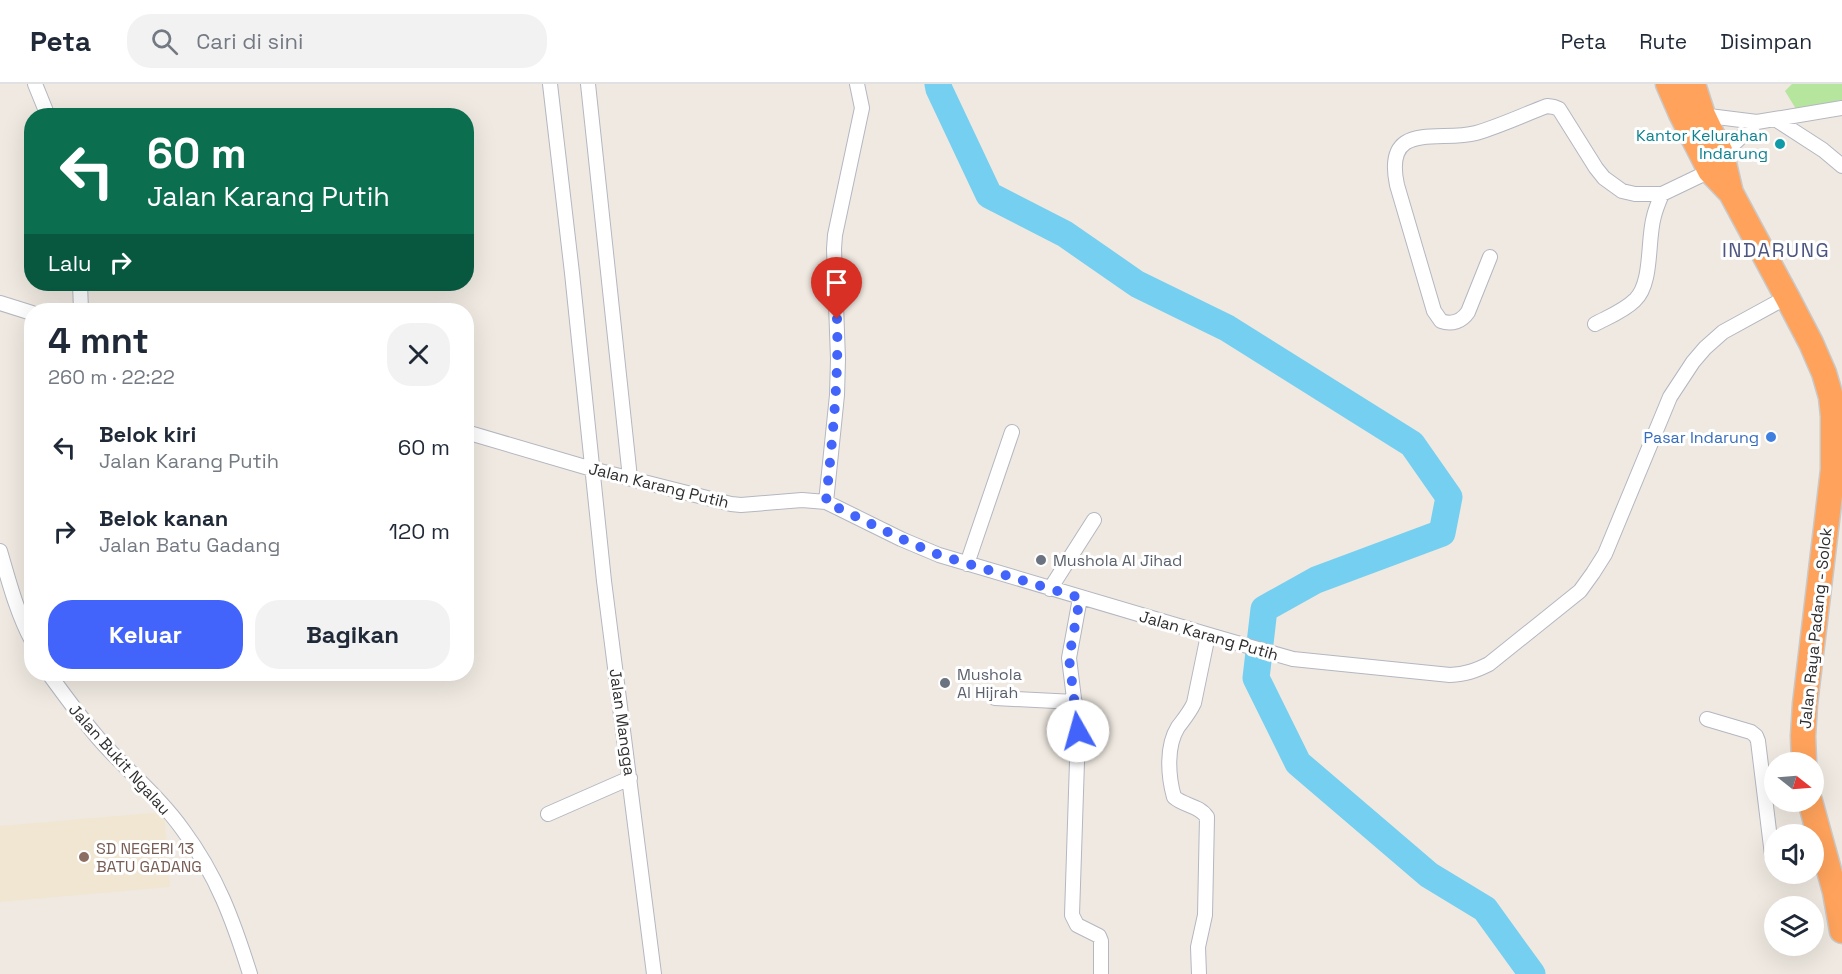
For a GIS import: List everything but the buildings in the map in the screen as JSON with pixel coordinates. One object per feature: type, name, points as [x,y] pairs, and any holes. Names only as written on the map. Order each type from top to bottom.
[{"type":"highway","points":[[1668,84],[1692,115]]},
{"type":"highway","points":[[1692,115],[1693,84]]},
{"type":"highway","name":"Jalan Raya Padang - Solok","points":[[1692,115],[1787,297],[1824,374],[1830,397],[1834,440],[1833,470],[1805,704],[1804,752]]},
{"type":"highway","points":[[1824,867],[1837,901],[1842,931]]},
{"type":"street","points":[[35,84],[45,108]]},
{"type":"street","name":"Jalan Mangga","points":[[550,84],[604,581],[654,974]]},
{"type":"street","points":[[588,84],[630,478]]},
{"type":"street","points":[[826,502],[836,406],[838,359],[834,249],[862,108],[857,84]]},
{"type":"street","points":[[1490,257],[1464,318],[1451,322],[1442,321],[1434,311],[1395,178],[1395,159],[1399,149],[1406,143],[1430,136],[1475,133],[1547,106],[1554,107],[1559,109],[1596,168],[1612,185],[1635,194],[1662,194],[1716,163],[1757,122]]},
{"type":"street","points":[[1692,115],[1757,122],[1842,108]]},
{"type":"street","points":[[1775,119],[1824,150],[1842,166]]},
{"type":"street","points":[[1595,324],[1627,307],[1637,299],[1643,288],[1654,216],[1662,194]]},
{"type":"street","name":"Jalan Karang Putih","points":[[474,434],[592,470],[741,505],[802,500],[826,502],[939,555],[1080,598],[1293,658],[1450,675],[1473,672],[1489,664],[1580,591],[1605,555],[1670,397],[1693,362],[1723,333],[1787,297]]},
{"type":"street","points":[[0,303],[24,310]]},
{"type":"street","points":[[967,564],[1012,432]]},
{"type":"street","points":[[1050,589],[1094,520]]},
{"type":"street","points":[[0,552],[24,626]]},
{"type":"street","points":[[1080,598],[1069,658],[1078,731],[1072,915],[1077,925],[1099,936],[1101,974]]},
{"type":"street","points":[[1199,974],[1198,955],[1206,915],[1207,816],[1200,809],[1174,797],[1169,755],[1173,736],[1194,703],[1212,636]]},
{"type":"street","name":"Jalan Bukit Ngalau","points":[[54,681],[76,712],[163,806],[194,846],[227,906],[250,974]]},
{"type":"street","points":[[995,698],[1075,702]]},
{"type":"street","points":[[1707,719],[1751,732],[1756,736],[1768,824]]},
{"type":"street","points":[[548,814],[630,778]]},
{"type":"shaded area","name":"SD NEGERI 13 BATU GADANG","points":[[164,812],[170,887],[0,902],[0,826]]},
{"type":"green space","points":[[1792,84],[1842,84],[1842,100],[1796,109],[1785,91]]},
{"type":"waterway","points":[[938,84],[989,195],[1065,234],[1137,284],[1227,328],[1412,444],[1449,497],[1442,533],[1316,580],[1264,609],[1256,678],[1298,763],[1429,875],[1485,909],[1532,974]]},
{"type":"place","name":"Kantor Kelurahan Indarung","points":[[1780,144]]},
{"type":"place","name":"Pasar Indarung","points":[[1771,437]]},
{"type":"place","name":"Mushola Al Jihad","points":[[1041,560]]},
{"type":"place","name":"Mushola Al Hijrah","points":[[945,683]]},
{"type":"place","name":"SD NEGERI 13 BATU GADANG","points":[[84,857]]},
{"type":"district","name":"INDARUNG","points":[[1776,250]]},
{"type":"route","points":[[837,319],[837,395],[826,502],[939,555],[1080,598],[1069,658],[1078,731]]}]
